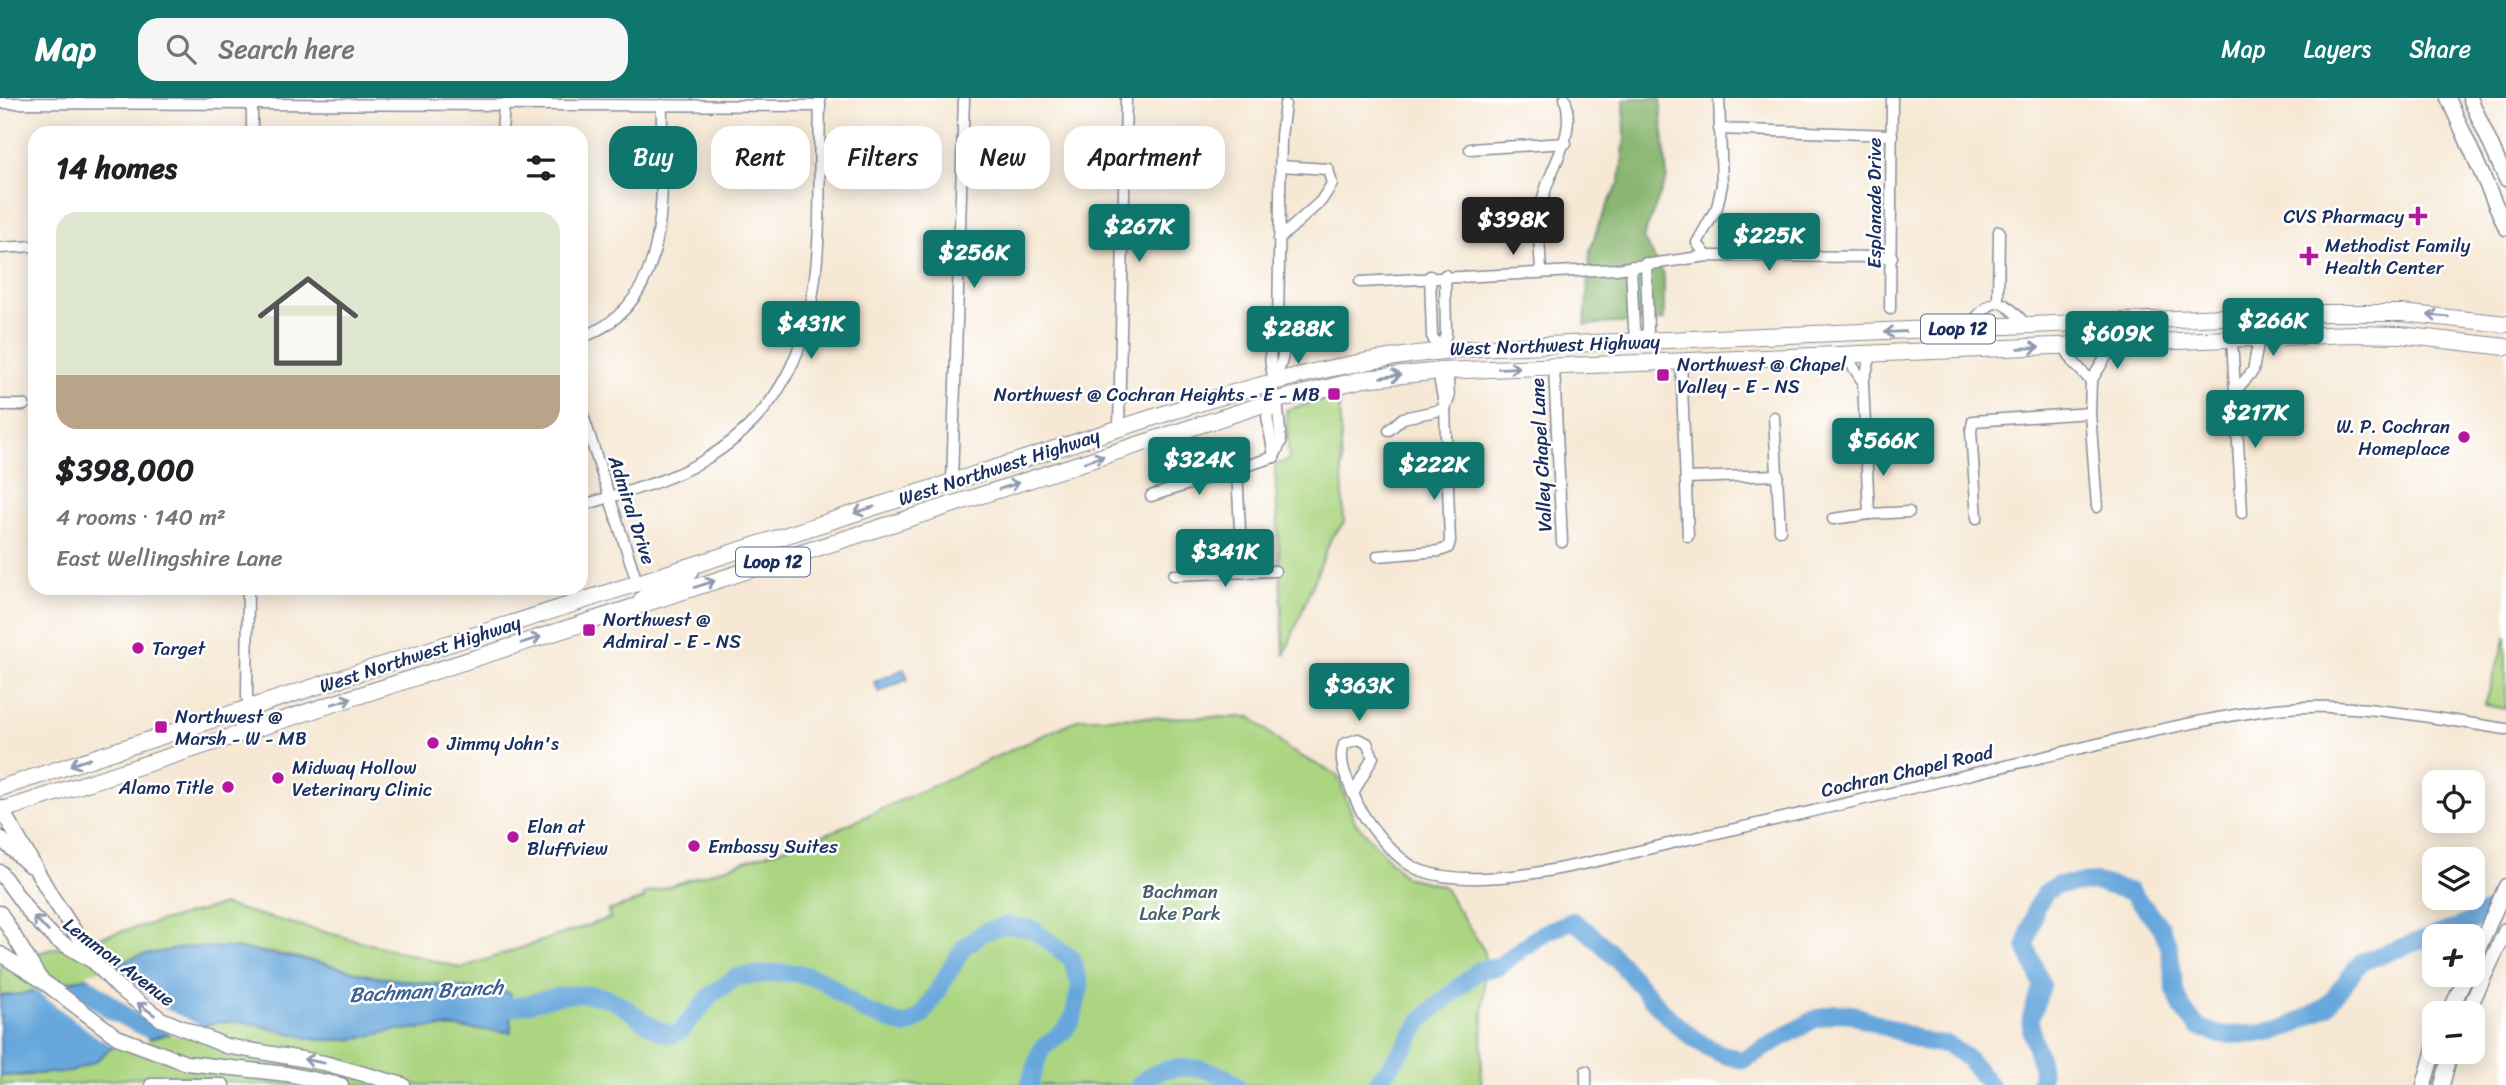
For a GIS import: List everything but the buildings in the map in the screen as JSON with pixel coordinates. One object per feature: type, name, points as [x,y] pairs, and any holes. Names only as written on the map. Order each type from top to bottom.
[{"type":"main road","points":[[2448,98],[2506,228]]},
{"type":"main road","points":[[2470,98],[2506,181],[2488,191]]},
{"type":"main road","name":"West Northwest Highway","points":[[0,788],[1119,428],[1275,379],[1361,360],[1439,350],[2348,312],[2402,313],[2506,324]]},
{"type":"main road","points":[[2284,336],[2301,328],[2343,322],[2348,312]]},
{"type":"main road","points":[[2232,318],[2232,339]]},
{"type":"main road","name":"West Northwest Highway","points":[[1,809],[1277,400],[1364,379],[1441,371],[2284,336],[2400,335],[2506,347]]},
{"type":"main road","points":[[1642,341],[1642,362]]},
{"type":"main road","points":[[1439,350],[1441,371]]},
{"type":"main road","points":[[1275,379],[1277,400]]},
{"type":"main road","points":[[1119,428],[1125,449]]},
{"type":"main road","points":[[953,482],[956,503]]},
{"type":"main road","points":[[749,547],[755,568]]},
{"type":"main road","points":[[640,605],[648,593],[688,575],[693,564]]},
{"type":"main road","points":[[458,640],[466,661]]},
{"type":"main road","points":[[130,746],[138,767]]},
{"type":"main road","points":[[1,809],[96,964]]},
{"type":"main road","points":[[0,838],[38,873]]},
{"type":"main road","name":"Lemmon Avenue","points":[[0,872],[32,916],[57,940],[96,964],[145,1009],[204,1039],[244,1050],[324,1063],[403,1085]]},
{"type":"main road","points":[[2485,933],[2506,886]]},
{"type":"main road","points":[[0,913],[41,980]]},
{"type":"main road","points":[[2473,1001],[2505,931]]},
{"type":"main road","points":[[0,954],[24,972],[41,980],[93,1022],[145,1050],[186,1063],[287,1074],[341,1085]]},
{"type":"main road","points":[[2424,1085],[2430,1064]]},
{"type":"main road","points":[[2442,1085],[2448,1064]]},
{"type":"street","points":[[953,482],[964,98]]},
{"type":"street","points":[[1119,428],[1126,98]]},
{"type":"street","points":[[1541,272],[1539,225],[1542,200],[1566,143],[1569,112],[1565,98]]},
{"type":"street","points":[[1707,256],[1697,243],[1717,208],[1722,185],[1718,98]]},
{"type":"street","name":"Esplanade Drive","points":[[1890,309],[1892,98]]},
{"type":"street","points":[[0,103],[252,100],[662,105],[820,102],[817,275],[804,337],[783,383],[751,424],[701,462],[669,478],[588,504]]},
{"type":"street","points":[[252,100],[252,126]]},
{"type":"street","points":[[502,126],[504,104]]},
{"type":"street","points":[[1275,379],[1283,366],[1283,335],[1278,325],[1280,166],[1285,104]]},
{"type":"street","points":[[588,334],[617,316],[637,293],[652,267],[661,233],[662,105]]},
{"type":"street","points":[[1718,129],[1892,135]]},
{"type":"street","points":[[1470,149],[1566,143]]},
{"type":"street","points":[[1279,239],[1321,201],[1332,184],[1328,169],[1280,166]]},
{"type":"street","points":[[1998,301],[1999,231]]},
{"type":"street","points":[[0,248],[28,246]]},
{"type":"street","points":[[1360,282],[1630,266],[1707,256],[1892,257]]},
{"type":"street","points":[[1630,266],[1634,329],[1642,341],[1648,330],[1646,263]]},
{"type":"street","points":[[1439,350],[1446,335],[1445,275]]},
{"type":"street","points":[[1430,276],[1432,336],[1439,350]]},
{"type":"street","points":[[1966,329],[1989,303],[1998,301],[2007,303],[2028,327]]},
{"type":"street","points":[[2236,390],[2253,371],[2259,338]]},
{"type":"street","points":[[2232,339],[2242,513]]},
{"type":"street","points":[[2097,507],[2090,413],[2091,380],[2114,344]]},
{"type":"street","points":[[2064,346],[2074,362],[2091,380]]},
{"type":"street","points":[[1845,354],[1863,383]]},
{"type":"street","points":[[1869,514],[1863,383],[1872,354]]},
{"type":"street","points":[[1681,361],[1688,536]]},
{"type":"street","name":"Valley Chapel Lane","points":[[1554,366],[1562,542]]},
{"type":"street","points":[[1378,556],[1448,548],[1451,533],[1441,371]]},
{"type":"street","points":[[1152,496],[1274,457],[1277,400]]},
{"type":"street","points":[[0,405],[24,405]]},
{"type":"street","points":[[1389,430],[1403,418],[1445,409]]},
{"type":"street","points":[[1977,518],[1971,431],[1973,421],[2090,413]]},
{"type":"street","points":[[1774,417],[1780,530]]},
{"type":"street","name":"Admiral Drive","points":[[588,430],[637,582]]},
{"type":"street","points":[[1237,468],[1242,572]]},
{"type":"street","points":[[1686,478],[1778,475]]},
{"type":"street","points":[[1833,519],[1909,512]]},
{"type":"street","points":[[1174,575],[1275,570]]},
{"type":"street","points":[[248,595],[249,707],[254,729]]},
{"type":"street","name":"Cochran Chapel Road","points":[[1353,794],[1373,757],[1367,743],[1358,739],[1344,744],[1340,759],[1353,794],[1363,818],[1411,866],[1434,874],[1499,878],[1605,858],[2103,743],[2260,711],[2359,708],[2506,729]]},
{"type":"street","points":[[1586,1071],[1586,1085]]},
{"type":"street","points":[[151,1085],[223,1085]]},
{"type":"green space","points":[[1624,98],[1660,98],[1667,177],[1643,238],[1664,275],[1664,320],[1585,325],[1590,251],[1599,223],[1620,181],[1625,137]]},
{"type":"green space","points":[[1339,395],[1344,523],[1332,536],[1284,656],[1275,465],[1289,460],[1286,410]]},
{"type":"green space","points":[[2506,636],[2506,709],[2485,705]]},
{"type":"green space","name":"Bachman Lake Park","points":[[1251,717],[1289,750],[1337,775],[1355,822],[1405,877],[1443,886],[1485,952],[1481,1085],[254,1085],[166,1074],[71,1085],[0,1085],[0,1076],[25,1076],[96,1061],[111,1048],[219,1022],[245,1022],[318,1040],[349,1040],[396,1030],[446,1027],[511,1032],[510,993],[376,977],[269,952],[218,948],[167,951],[118,964],[116,970],[21,994],[0,996],[0,963],[223,905],[461,968],[610,918],[608,911],[644,899],[643,895],[829,833],[1081,718]]},
{"type":"water","points":[[904,669],[908,679],[879,692],[874,682]]},
{"type":"water","points":[[189,947],[235,948],[317,962],[376,977],[510,993],[511,1032],[446,1027],[396,1030],[349,1040],[318,1040],[245,1022],[219,1022],[111,1048],[96,1061],[71,1072],[0,1076],[0,996],[21,994],[115,970],[118,964],[137,956]]},
{"type":"pier","points":[[113,967],[164,1008],[206,1028],[175,1036],[143,1018],[86,974]]},
{"type":"pier","points":[[60,981],[106,1018],[150,1040],[120,1050],[97,1037],[32,988]]},
{"type":"waterway","name":"Bachman Branch","points":[[2039,1085],[2042,1069],[2032,1035],[2031,1018],[2042,985],[2026,946],[2036,907],[2046,892],[2057,885],[2097,882],[2131,892],[2161,927],[2169,946],[2175,990],[2183,1010],[2198,1027],[2220,1035],[2257,1034],[2285,1029],[2326,1007],[2361,962],[2466,924],[2506,902]]},
{"type":"waterway","name":"Bachman Branch","points":[[1375,1085],[1405,1047],[1422,1019],[1479,970],[1498,967],[1543,933],[1573,921],[1615,957],[1672,1020],[1693,1038],[1716,1052],[1743,1060],[1815,1019],[1834,1013],[1852,1014],[1928,1043],[1947,1044],[1967,1058],[1990,1085]]},
{"type":"waterway","name":"Bachman Branch","points":[[486,1010],[559,996],[588,994],[612,1000],[655,1028],[674,1035],[681,1031],[711,995],[736,977],[798,973],[822,980],[864,1011],[905,1026],[922,1016],[964,947],[986,931],[1006,925],[1032,929],[1072,959],[1080,986],[1073,1018],[1064,1031],[1041,1049],[1029,1085]]},
{"type":"waterway","name":"Bachman Branch","points":[[1139,1085],[1148,1077],[1173,1068],[1201,1069],[1226,1078],[1236,1085]]},
{"type":"place","name":"CVS Pharmacy","points":[[2418,216]]},
{"type":"place","name":"Methodist Family Health Center","points":[[2309,256]]},
{"type":"place","name":"Northwest @ Chapel Valley - E - NS","points":[[1663,375]]},
{"type":"place","name":"Northwest @ Cochran Heights - E - MB","points":[[1334,394]]},
{"type":"place","name":"W. P. Cochran Homeplace","points":[[2464,437]]},
{"type":"place","name":"Northwest @ Admiral - E - NS","points":[[589,630]]},
{"type":"place","name":"Target","points":[[138,648]]},
{"type":"place","name":"Northwest @ Marsh - W - MB","points":[[161,727]]},
{"type":"place","name":"Jimmy John's","points":[[433,743]]},
{"type":"place","name":"Midway Hollow Veterinary Clinic","points":[[278,778]]},
{"type":"place","name":"Alamo Title","points":[[228,787]]},
{"type":"place","name":"Elan at Bluffview","points":[[513,837]]},
{"type":"place","name":"Embassy Suites","points":[[694,846]]}]
